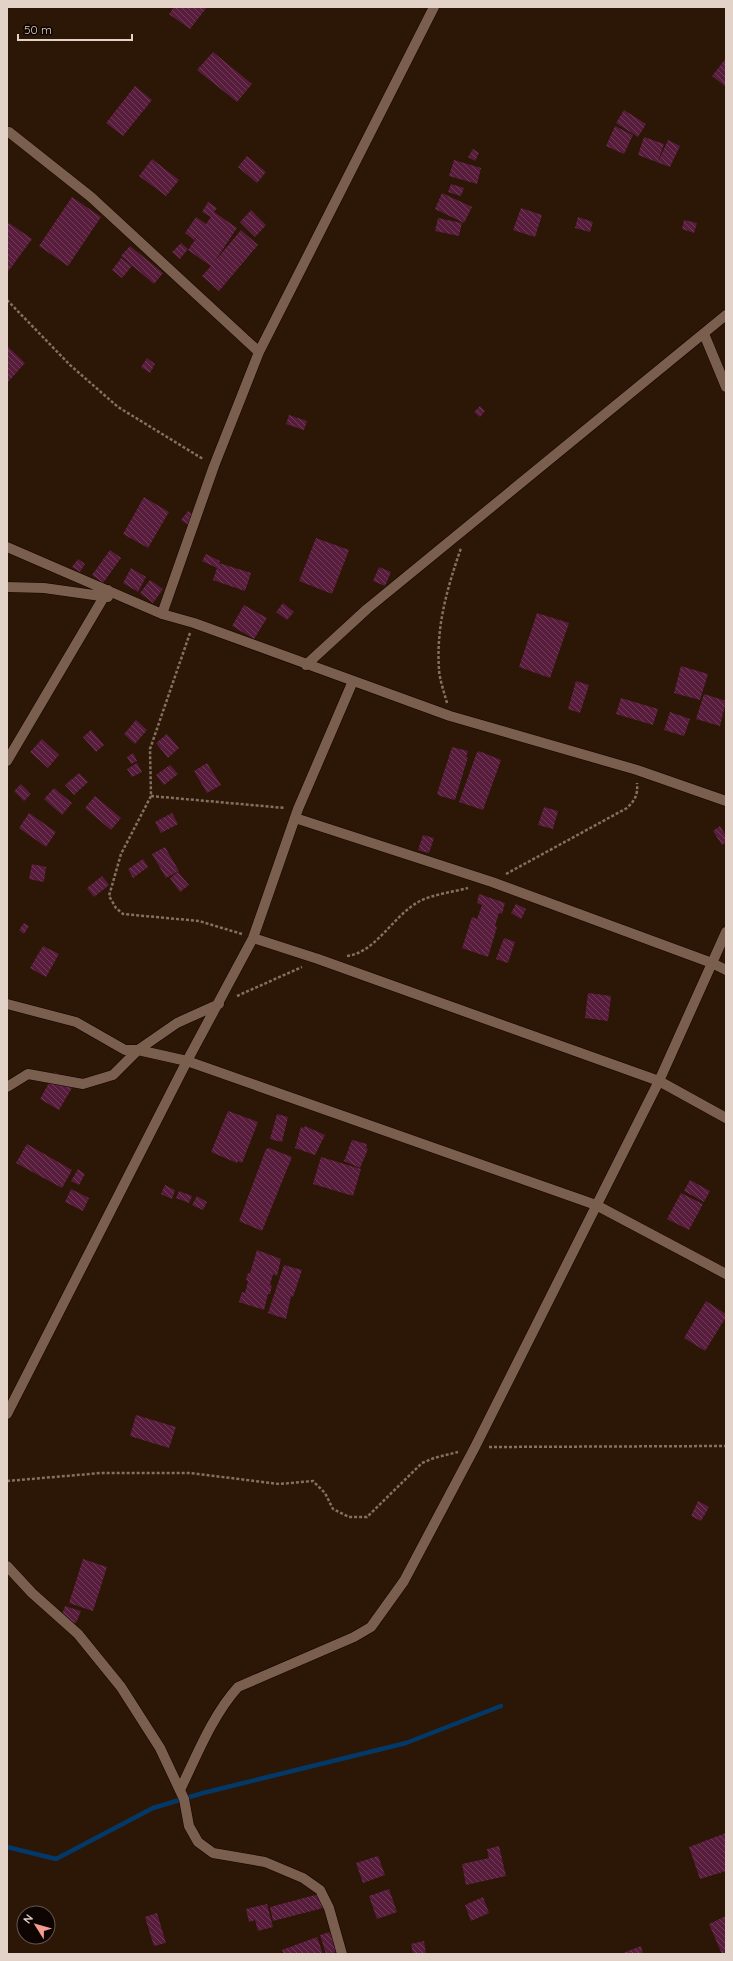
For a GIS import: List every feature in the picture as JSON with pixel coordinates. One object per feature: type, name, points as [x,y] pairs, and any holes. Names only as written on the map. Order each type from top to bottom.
[{"type":"street","points":[[162,614],[214,466],[259,352],[434,7]]},
{"type":"street","points":[[9,132],[91,197],[259,352]]},
{"type":"street","points":[[306,664],[367,610],[726,316]]},
{"type":"street","points":[[704,334],[726,387]]},
{"type":"street","points":[[7,547],[106,593]]},
{"type":"street","points":[[7,587],[44,588],[106,593],[134,600],[162,614],[194,623],[450,716],[637,770],[726,801]]},
{"type":"street","points":[[7,761],[106,593]]},
{"type":"street","points":[[7,1414],[187,1061],[219,1004],[252,938],[296,814],[353,681]]},
{"type":"street","points":[[296,814],[492,882],[712,963],[726,970]]},
{"type":"street","points":[[180,1790],[209,1731],[229,1697],[238,1686],[354,1637],[371,1627],[404,1581],[475,1447],[659,1081],[726,932]]},
{"type":"street","points":[[252,938],[318,959],[659,1081],[726,1118]]},
{"type":"street","points":[[7,1004],[76,1022],[125,1050],[138,1050],[187,1061],[596,1205],[726,1274]]},
{"type":"street","points":[[7,1087],[28,1074],[83,1084],[113,1075],[138,1050],[177,1023],[219,1004]]},
{"type":"street","points":[[7,1566],[32,1593],[78,1634],[121,1687],[160,1748],[184,1799],[189,1826],[198,1842],[213,1853],[265,1862],[303,1878],[320,1890],[330,1908],[342,1954]]},
{"type":"path","points":[[7,300],[70,365],[118,407],[214,466]]},
{"type":"path","points":[[450,716],[439,671],[439,632],[445,595],[468,528]]},
{"type":"path","points":[[194,623],[150,749],[151,796],[121,854],[113,877],[109,896],[116,908],[123,914],[200,921],[252,938]]},
{"type":"path","points":[[492,882],[627,808],[635,800],[638,793],[637,770]]},
{"type":"path","points":[[151,796],[296,814]]},
{"type":"path","points":[[345,956],[361,953],[369,947],[400,914],[420,901],[470,887]]},
{"type":"path","points":[[219,1004],[318,959]]},
{"type":"path","points":[[7,1481],[101,1473],[190,1474],[279,1484],[313,1481],[325,1493],[333,1509],[349,1516],[368,1517],[422,1463],[434,1458],[475,1447],[726,1446]]},
{"type":"building","points":[[174,7],[207,7],[190,29],[169,14]]},
{"type":"building","points":[[213,52],[252,84],[237,102],[197,70]]},
{"type":"building","points":[[726,58],[726,87],[712,76]]},
{"type":"building","points":[[135,86],[152,100],[123,136],[106,123]]},
{"type":"building","points":[[624,110],[646,124],[638,137],[616,123]]},
{"type":"building","points":[[615,126],[633,135],[624,154],[606,146]]},
{"type":"building","points":[[644,137],[664,144],[658,162],[668,140],[680,146],[670,167],[638,155]]},
{"type":"building","points":[[473,149],[479,153],[475,161],[468,157]]},
{"type":"building","points":[[247,156],[266,172],[257,183],[238,167]]},
{"type":"building","points":[[152,159],[179,180],[166,196],[139,176]]},
{"type":"building","points":[[454,160],[481,168],[477,184],[449,176]]},
{"type":"building","points":[[451,184],[464,188],[461,196],[448,192]]},
{"type":"building","points":[[442,193],[472,207],[464,223],[435,209]]},
{"type":"building","points":[[72,197],[101,217],[68,266],[39,246]]},
{"type":"building","points":[[208,202],[217,208],[214,212],[237,228],[215,261],[241,230],[258,245],[219,291],[202,276],[211,266],[188,250],[199,234],[194,240],[185,233],[196,217],[206,224],[211,217],[202,212]]},
{"type":"building","points":[[521,208],[542,215],[535,237],[513,230]]},
{"type":"building","points":[[251,210],[266,225],[255,237],[240,222]]},
{"type":"building","points":[[578,217],[593,222],[590,232],[575,228]]},
{"type":"building","points":[[438,218],[462,223],[459,236],[435,231]]},
{"type":"building","points":[[684,220],[697,223],[694,233],[682,229]]},
{"type":"building","points":[[9,223],[32,239],[7,273],[7,226]]},
{"type":"building","points":[[181,243],[188,249],[180,259],[172,252]]},
{"type":"building","points":[[130,246],[163,273],[154,284],[121,256]]},
{"type":"building","points":[[121,258],[132,266],[122,278],[112,270]]},
{"type":"building","points":[[7,346],[25,363],[7,383]]},
{"type":"building","points":[[147,358],[155,364],[150,373],[141,367]]},
{"type":"building","points":[[480,406],[485,411],[480,417],[474,412]]},
{"type":"building","points":[[289,415],[307,421],[304,430],[286,424]]},
{"type":"building","points":[[144,497],[169,512],[148,548],[123,534]]},
{"type":"building","points":[[188,511],[197,517],[190,526],[181,520]]},
{"type":"building","points":[[316,538],[349,550],[332,594],[299,581]]},
{"type":"building","points":[[110,550],[121,558],[103,583],[92,575]]},
{"type":"building","points":[[206,554],[220,561],[219,563],[251,573],[245,591],[213,580],[217,568],[202,561]]},
{"type":"building","points":[[78,559],[85,564],[80,572],[72,567]]},
{"type":"building","points":[[379,567],[391,572],[385,586],[373,581]]},
{"type":"building","points":[[131,568],[146,577],[138,592],[123,583]]},
{"type":"building","points":[[150,580],[163,589],[153,603],[140,593]]},
{"type":"building","points":[[283,603],[294,612],[287,620],[276,612]]},
{"type":"building","points":[[244,605],[267,618],[254,639],[232,626]]},
{"type":"building","points":[[537,613],[569,623],[550,678],[519,667]]},
{"type":"building","points":[[681,666],[708,674],[700,700],[674,693]]},
{"type":"building","points":[[576,681],[589,685],[580,713],[568,709]]},
{"type":"building","points":[[704,694],[726,701],[720,726],[696,719]]},
{"type":"building","points":[[621,698],[658,709],[653,725],[616,714]]},
{"type":"building","points":[[670,712],[690,719],[684,736],[664,730]]},
{"type":"building","points":[[136,720],[147,730],[135,744],[124,734]]},
{"type":"building","points":[[91,730],[104,745],[96,752],[83,737]]},
{"type":"building","points":[[167,734],[179,748],[168,758],[156,743]]},
{"type":"building","points":[[42,739],[59,755],[48,768],[30,752]]},
{"type":"building","points":[[452,747],[468,751],[466,757],[468,757],[455,800],[437,794]]},
{"type":"building","points":[[479,751],[501,760],[483,810],[459,802],[477,752],[478,753]]},
{"type":"building","points":[[133,753],[137,761],[131,764],[127,757]]},
{"type":"building","points":[[137,763],[142,772],[132,777],[127,769]]},
{"type":"building","points":[[207,763],[221,785],[207,793],[194,771]]},
{"type":"building","points":[[170,765],[178,774],[164,785],[156,775]]},
{"type":"building","points":[[79,773],[88,782],[74,795],[65,785]]},
{"type":"building","points":[[21,784],[31,794],[24,801],[14,791]]},
{"type":"building","points":[[54,788],[72,803],[62,815],[44,799]]},
{"type":"building","points":[[95,796],[121,818],[111,830],[85,808]]},
{"type":"building","points":[[544,807],[558,811],[553,829],[538,825]]},
{"type":"building","points":[[29,813],[56,832],[46,847],[19,828]]},
{"type":"building","points":[[172,813],[178,824],[161,833],[155,822]]},
{"type":"building","points":[[720,826],[726,836],[726,842],[722,845],[713,831]]},
{"type":"building","points":[[423,835],[434,838],[429,853],[418,850]]},
{"type":"building","points":[[165,847],[179,871],[166,878],[152,854]]},
{"type":"building","points":[[143,859],[148,867],[133,878],[128,869]]},
{"type":"building","points":[[32,864],[46,867],[44,882],[29,879]]},
{"type":"building","points":[[178,872],[189,885],[180,892],[170,878]]},
{"type":"building","points":[[102,876],[109,885],[94,897],[87,888]]},
{"type":"building","points":[[479,894],[505,903],[502,914],[499,913],[495,926],[497,927],[488,957],[462,948],[472,917],[477,919],[482,905],[477,903]]},
{"type":"building","points":[[516,904],[526,909],[521,919],[511,913]]},
{"type":"building","points":[[24,923],[29,926],[24,934],[19,930]]},
{"type":"building","points":[[504,938],[515,942],[508,963],[496,959]]},
{"type":"building","points":[[43,946],[59,954],[46,977],[30,968]]},
{"type":"building","points":[[588,993],[611,996],[608,1021],[585,1018]]},
{"type":"building","points":[[55,1072],[75,1083],[59,1110],[40,1099]]},
{"type":"building","points":[[228,1111],[258,1122],[242,1163],[238,1161],[237,1163],[211,1152]]},
{"type":"building","points":[[277,1114],[288,1117],[282,1142],[270,1139]]},
{"type":"building","points":[[305,1126],[325,1135],[315,1155],[295,1148],[301,1127],[304,1128]]},
{"type":"building","points":[[352,1140],[367,1144],[366,1148],[368,1149],[360,1168],[344,1161]]},
{"type":"building","points":[[27,1144],[72,1170],[62,1188],[16,1163]]},
{"type":"building","points":[[269,1148],[292,1157],[262,1231],[239,1221],[266,1149]]},
{"type":"building","points":[[321,1157],[361,1169],[353,1196],[313,1184]]},
{"type":"building","points":[[78,1169],[85,1174],[79,1185],[71,1181]]},
{"type":"building","points":[[690,1180],[710,1191],[704,1202],[684,1191]]},
{"type":"building","points":[[165,1185],[175,1190],[172,1199],[161,1194]]},
{"type":"building","points":[[71,1189],[89,1198],[83,1211],[65,1202]]},
{"type":"building","points":[[179,1191],[192,1196],[189,1203],[176,1198]]},
{"type":"building","points":[[681,1193],[703,1204],[689,1230],[667,1219]]},
{"type":"building","points":[[197,1196],[207,1202],[203,1210],[192,1205]]},
{"type":"building","points":[[257,1250],[281,1259],[277,1276],[273,1274],[270,1285],[272,1286],[270,1294],[268,1294],[264,1310],[239,1302],[242,1292],[245,1293],[248,1281],[246,1280],[248,1273],[250,1273]]},
{"type":"building","points":[[284,1265],[302,1270],[293,1297],[291,1296],[286,1319],[268,1313]]},
{"type":"building","points":[[706,1301],[726,1314],[726,1317],[705,1351],[684,1338]]},
{"type":"building","points":[[136,1415],[176,1427],[169,1448],[130,1436]]},
{"type":"building","points":[[698,1501],[709,1507],[701,1521],[691,1516]]},
{"type":"building","points":[[83,1559],[107,1567],[93,1611],[69,1603]]},
{"type":"building","points":[[65,1606],[81,1611],[76,1623],[61,1618]]},
{"type":"building","points":[[726,1833],[726,1871],[700,1879],[689,1847]]},
{"type":"building","points":[[499,1846],[506,1876],[466,1885],[462,1864],[489,1858],[487,1849]]},
{"type":"building","points":[[378,1856],[385,1875],[363,1883],[356,1863]]},
{"type":"building","points":[[389,1889],[397,1912],[377,1919],[369,1896]]},
{"type":"building","points":[[319,1894],[323,1908],[273,1921],[270,1907]]},
{"type":"building","points":[[483,1897],[489,1913],[471,1921],[465,1905]]},
{"type":"building","points":[[267,1904],[273,1927],[258,1931],[255,1920],[249,1922],[246,1909]]},
{"type":"building","points":[[157,1913],[166,1943],[154,1946],[145,1917]]},
{"type":"building","points":[[726,1916],[726,1954],[722,1954],[709,1924]]},
{"type":"building","points":[[330,1932],[337,1952],[326,1954],[320,1935]]},
{"type":"building","points":[[317,1937],[323,1954],[284,1954],[282,1950]]},
{"type":"building","points":[[424,1941],[426,1954],[413,1954],[411,1944]]},
{"type":"building","points":[[641,1946],[643,1954],[623,1954],[623,1953]]},
{"type":"waterway","points":[[7,1847],[56,1859],[153,1808],[203,1793],[406,1743],[501,1706]]}]
